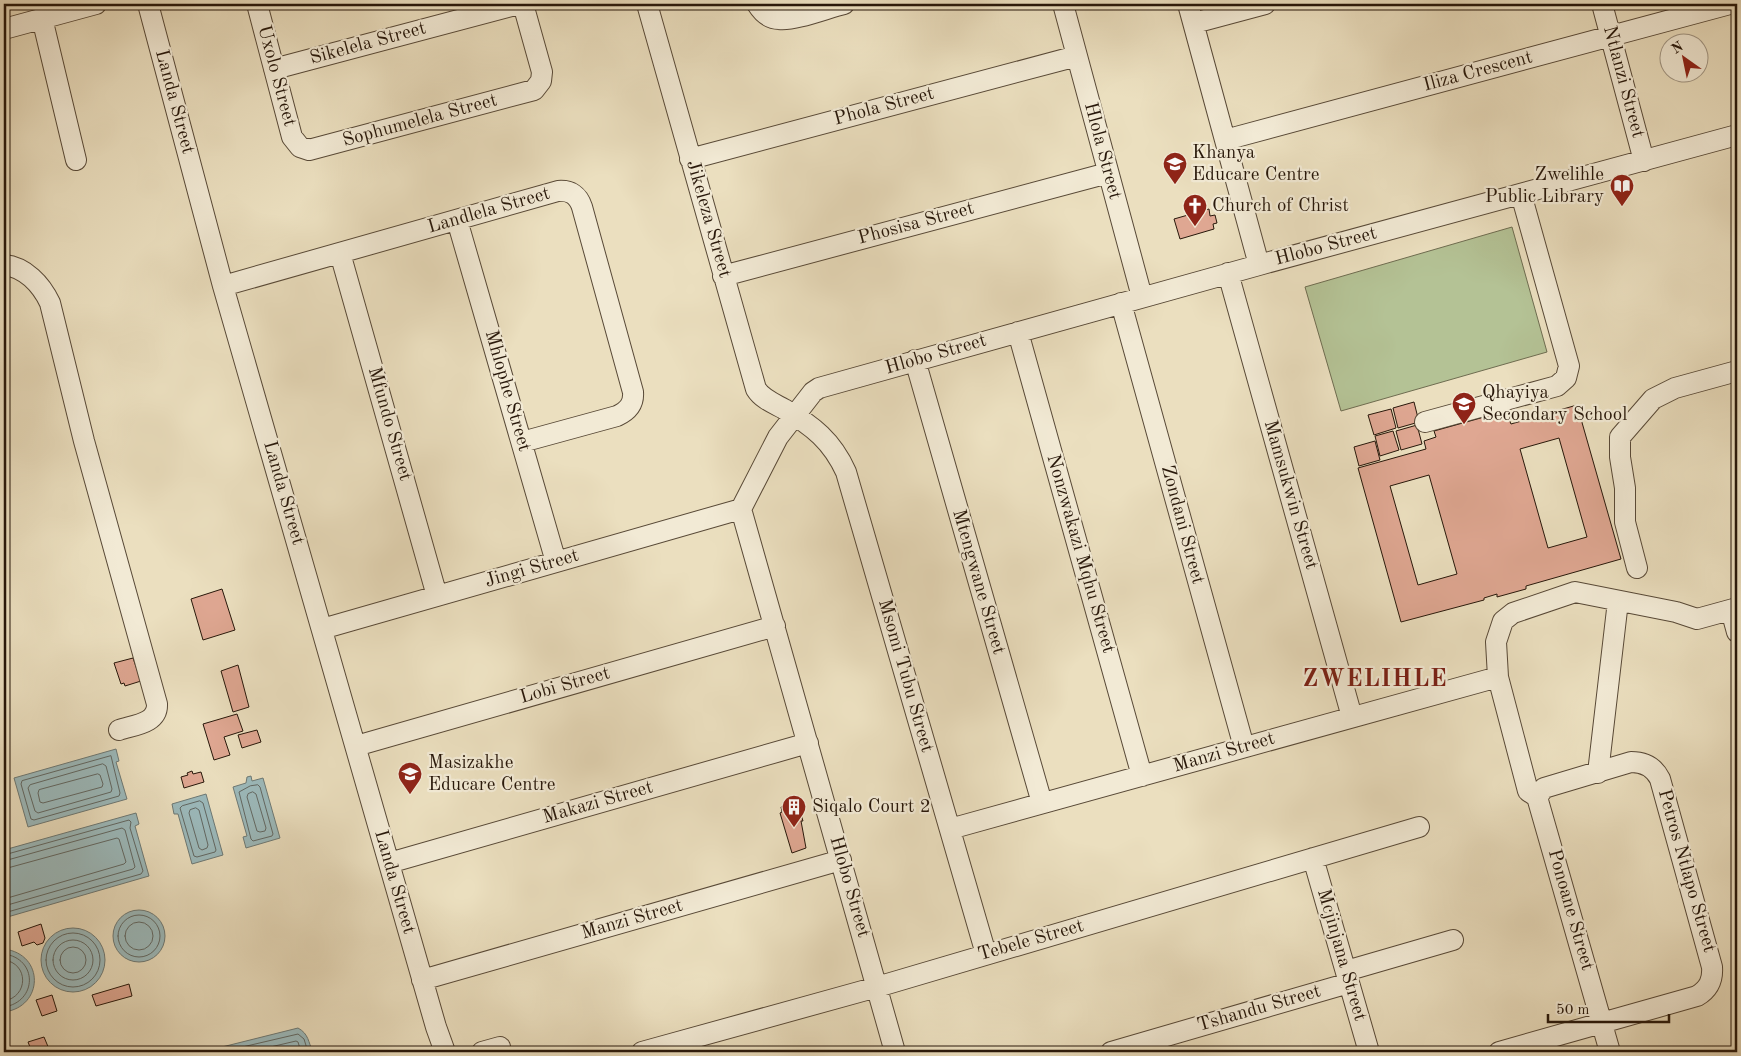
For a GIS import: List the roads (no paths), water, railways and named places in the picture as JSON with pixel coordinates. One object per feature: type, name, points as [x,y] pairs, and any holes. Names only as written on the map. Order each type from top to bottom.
[{"type":"street","points":[[4,26],[96,4]]},
{"type":"street","name":"Landa Street","points":[[148,4],[223,286],[422,980],[445,1052]]},
{"type":"street","name":"Uxolo Street","points":[[257,4],[292,137],[300,147]]},
{"type":"street","name":"Sikelela Street","points":[[274,69],[519,4]]},
{"type":"street","name":"Sophumelela Street","points":[[300,147],[314,149],[529,92],[538,86],[541,81],[542,72],[523,4]]},
{"type":"street","name":"Jikeleza Street","points":[[647,4],[756,390],[762,397],[794,415]]},
{"type":"street","points":[[762,10],[778,20],[844,4]]},
{"type":"street","name":"Hlola Street","points":[[1063,4],[1142,297]]},
{"type":"street","points":[[1188,4],[1259,265]]},
{"type":"street","points":[[1194,23],[1265,4]]},
{"type":"street","name":"Ntlanzi Street","points":[[1602,4],[1644,161]]},
{"type":"street","name":"Iliza Crescent","points":[[1225,140],[1730,4]]},
{"type":"street","points":[[42,18],[76,160]]},
{"type":"street","name":"Phola Street","points":[[690,159],[1077,56]]},
{"type":"street","name":"Hlobo Street","points":[[895,1052],[742,509],[778,436],[813,392],[819,388],[915,360],[1737,135]]},
{"type":"street","name":"Phosisa Street","points":[[724,276],[1108,172]]},
{"type":"street","name":"Landlela Street","points":[[223,286],[563,191],[573,194],[582,207],[633,392],[633,398],[629,408],[617,416],[522,442]]},
{"type":"street","points":[[1425,422],[1557,386],[1566,378],[1569,366],[1521,194]]},
{"type":"street","name":"Mhlophe Street","points":[[457,220],[556,562]]},
{"type":"street","name":"Mfundo Street","points":[[340,253],[437,596]]},
{"type":"street","points":[[4,265],[18,268],[26,273],[40,286],[50,303],[84,441],[156,704],[156,712],[152,719],[118,730]]},
{"type":"street","name":"Mamsukwin Street","points":[[1228,273],[1352,717]]},
{"type":"street","name":"Zondani Street","points":[[1121,303],[1244,748]]},
{"type":"street","name":"Nonzwakazi Mqhu Street","points":[[1018,332],[1142,776]]},
{"type":"street","name":"Mtengwane Street","points":[[915,360],[1042,803]]},
{"type":"street","points":[[1637,568],[1625,522],[1625,488],[1620,458],[1620,437],[1653,399],[1675,388],[1737,371]]},
{"type":"street","name":"Msomi Tubu Street","points":[[794,415],[815,429],[832,445],[846,472],[986,954]]},
{"type":"street","name":"Jingi Street","points":[[322,629],[742,509]]},
{"type":"street","name":"Ponoane Street","points":[[1610,1052],[1537,797],[1528,791],[1498,677],[1496,642],[1504,621],[1514,612],[1575,592],[1604,596],[1618,601],[1676,612],[1697,619],[1734,609]]},
{"type":"street","points":[[1598,773],[1618,601]]},
{"type":"street","points":[[1734,609],[1737,632]]},
{"type":"street","name":"Lobi Street","points":[[356,746],[775,626]]},
{"type":"street","name":"Manzi Street","points":[[950,829],[1498,677]]},
{"type":"street","name":"Makazi Street","points":[[389,863],[808,743]]},
{"type":"street","name":"Petros Ntlapo Street","points":[[1498,1052],[1697,996],[1708,988],[1713,974],[1658,775],[1650,766],[1637,762],[1544,788],[1537,797]]},
{"type":"street","name":"Tebele Street","points":[[642,1052],[877,987],[1420,827]]},
{"type":"street","name":"Mcjinjana Street","points":[[1313,858],[1369,1052]]},
{"type":"street","name":"Manzi Street","points":[[422,980],[841,860]]},
{"type":"street","name":"Tshandu Street","points":[[1111,1052],[1348,977],[1453,940]]},
{"type":"water","points":[[116,749],[119,761],[116,762],[127,799],[28,827],[14,778]]},
{"type":"water","points":[[251,776],[252,781],[263,778],[280,838],[246,848],[243,837],[247,836],[233,787],[246,783],[247,777]]},
{"type":"water","points":[[206,794],[223,855],[192,864],[178,814],[174,814],[172,804]]},
{"type":"water","points":[[136,813],[139,824],[135,826],[149,876],[4,918],[4,850]]},
{"type":"water","points":[[139,910],[149,912],[157,918],[163,926],[165,936],[163,946],[157,954],[149,960],[139,962],[129,960],[121,954],[115,946],[113,936],[115,926],[121,918],[129,912]]},
{"type":"water","points":[[73,928],[91,934],[99,942],[105,960],[99,978],[91,986],[73,992],[55,986],[47,978],[41,960],[47,942],[55,934]]},
{"type":"water","points":[[4,949],[17,953],[27,960],[33,970],[34,981],[27,1001],[17,1008],[4,1012]]},
{"type":"water","points":[[298,1028],[306,1036],[313,1052],[206,1052],[210,1050]]},
{"type":"place","name":"Khanya Educare Centre","points":[[1175,185]]},
{"type":"place","name":"Zwelihle Public Library","points":[[1622,207]]},
{"type":"place","name":"Church of Christ","points":[[1195,227]]},
{"type":"place","name":"Qhayiya Secondary School","points":[[1464,425]]},
{"type":"place","name":"Masizakhe Educare Centre","points":[[410,795]]},
{"type":"place","name":"Siqalo Court 2","points":[[794,828]]},
{"type":"district","name":"ZWELIHLE","points":[[1375,680]]}]
